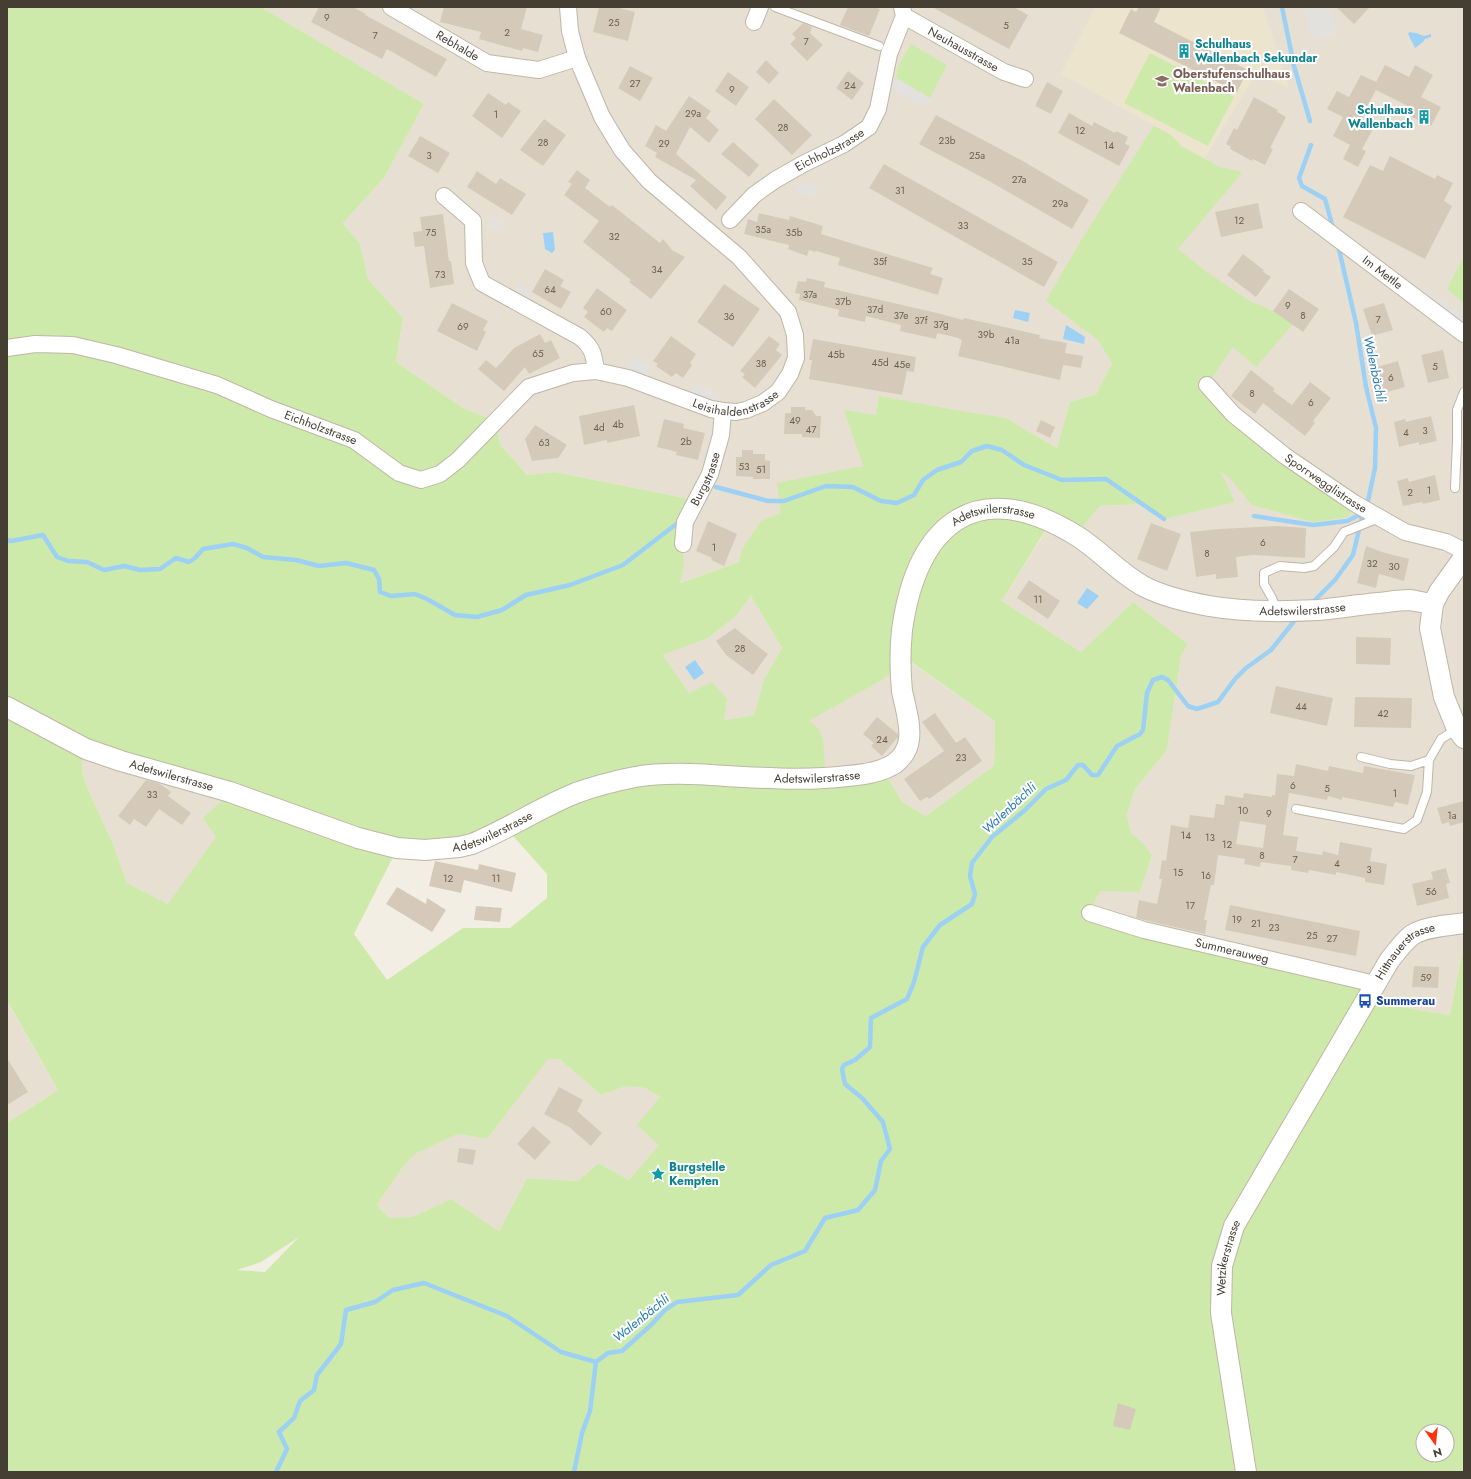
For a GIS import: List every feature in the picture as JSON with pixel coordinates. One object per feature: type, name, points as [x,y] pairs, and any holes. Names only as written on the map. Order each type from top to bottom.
[{"type":"street","name":"Rebhalde","points":[[391,7],[487,63],[539,70],[576,58]]},
{"type":"street","name":"Leisihaldenstrasse","points":[[568,7],[570,31],[576,58],[602,117],[622,150],[649,181],[739,257],[788,312],[795,335],[796,358],[790,374],[778,392],[763,404],[736,412],[711,409],[628,378],[596,371]]},
{"type":"street","name":"Neuhausstrasse","points":[[903,11],[1004,72],[1025,79]]},
{"type":"street","name":"Eichholzstrasse","points":[[730,220],[754,195],[775,180],[803,164],[844,144],[868,126],[878,110],[888,54],[903,11]]},
{"type":"street","points":[[444,196],[473,221],[474,262],[482,283],[580,337],[594,354],[596,371]]},
{"type":"street","name":"Im Mettle","points":[[1301,211],[1464,334]]},
{"type":"street","name":"Eichholzstrasse","points":[[7,348],[35,344],[73,345],[116,355],[217,385],[271,409],[354,440],[399,473],[421,480],[440,474],[458,460],[529,387],[572,373],[596,371]]},
{"type":"street","name":"Sporrwegglistrasse","points":[[1207,385],[1233,414],[1274,447],[1368,516],[1405,532],[1446,542],[1464,551]]},
{"type":"street","name":"Burgstrasse","points":[[683,544],[685,522],[710,474],[720,435],[724,411]]},
{"type":"street","name":"Adetswilerstrasse","points":[[7,707],[86,749],[121,761],[230,792],[358,838],[398,848],[425,850],[459,847],[472,844],[574,794],[600,785],[636,777],[673,773],[779,779],[826,779],[858,775],[883,769],[892,765],[901,758],[907,749],[909,739],[902,688],[900,655],[904,616],[913,582],[926,552],[941,532],[961,517],[985,509],[997,508],[1020,511],[1050,523],[1076,535],[1096,549],[1134,581],[1167,596],[1215,607],[1240,610],[1277,611],[1319,610],[1408,600],[1433,604]]},
{"type":"street","points":[[1460,733],[1444,697],[1430,628],[1433,604],[1439,592],[1464,557]]},
{"type":"street","name":"Summerauweg","points":[[1090,913],[1144,930],[1375,984]]},
{"type":"street","name":"Hittnauerstrasse","points":[[1327,1066],[1389,961],[1402,944],[1413,935],[1425,930],[1464,923]]},
{"type":"street","name":"Wetzikerstrasse","points":[[1246,1472],[1221,1313],[1222,1266],[1234,1226],[1327,1066]]},
{"type":"lane","points":[[775,7],[879,46]]},
{"type":"lane","points":[[1455,488],[1457,410],[1464,392]]},
{"type":"lane","points":[[1277,611],[1264,584],[1264,573],[1280,566],[1304,568],[1314,566],[1334,547],[1344,532],[1368,516]]},
{"type":"lane","points":[[1296,809],[1404,830],[1417,820],[1427,792],[1429,760],[1441,739],[1460,733]]},
{"type":"lane","points":[[1361,757],[1390,764],[1411,766],[1429,760]]},
{"type":"shaded area","points":[[261,7],[1464,7],[1464,943],[1450,1015],[1365,1001],[1090,913],[1100,890],[1140,892],[1152,855],[1142,842],[1131,833],[1127,815],[1135,789],[1167,750],[1181,656],[1188,644],[1133,602],[1081,652],[1002,601],[1051,523],[1076,535],[1100,506],[1143,504],[1164,519],[1112,363],[1096,394],[1070,402],[1057,448],[1006,418],[900,458],[781,513],[741,551],[739,562],[679,583],[684,566],[683,544],[695,500],[555,472],[527,475],[500,444],[496,421],[463,408],[396,362],[403,318],[368,279],[360,244],[343,223],[384,178],[424,104]]},
{"type":"shaded area","name":"Oberstufenschulhaus Walenbach","points":[[1095,7],[1263,7],[1289,88],[1257,72],[1204,159],[1181,146],[1171,135],[1061,74]]},
{"type":"shaded area","points":[[1304,7],[1329,7],[1336,34],[1312,39]]},
{"type":"shaded area","points":[[896,78],[930,98],[925,107],[890,88]]},
{"type":"shaded area","points":[[799,182],[818,188],[815,197],[796,192]]},
{"type":"shaded area","points":[[492,217],[507,224],[503,232],[488,225]]},
{"type":"shaded area","points":[[518,283],[532,292],[526,302],[510,298]]},
{"type":"shaded area","points":[[1425,288],[1464,316],[1464,329],[1420,296]]},
{"type":"shaded area","points":[[630,358],[651,365],[642,383],[624,371]]},
{"type":"shaded area","points":[[695,384],[721,394],[715,409],[685,399]]},
{"type":"shaded area","points":[[751,596],[782,648],[764,679],[754,715],[724,720],[689,693],[663,655],[708,638],[736,616]]},
{"type":"shaded area","points":[[900,655],[995,721],[994,767],[926,816],[902,802],[883,769],[826,779],[808,721],[900,669]]},
{"type":"shaded area","points":[[86,749],[230,792],[217,837],[168,904],[127,883],[113,844],[83,776],[82,761]]},
{"type":"shaded area","points":[[8,1003],[58,1090],[7,1123],[7,1004]]},
{"type":"shaded area","points":[[547,1059],[559,1059],[601,1095],[626,1086],[645,1088],[660,1097],[659,1145],[629,1180],[598,1163],[578,1181],[527,1178],[499,1231],[451,1199],[412,1217],[389,1218],[377,1205],[402,1168],[415,1154],[458,1134],[487,1139]]},
{"type":"green space","points":[[7,7],[261,7],[424,104],[384,178],[343,223],[360,244],[368,279],[403,318],[396,362],[463,408],[496,421],[500,444],[527,475],[555,472],[695,500],[683,544],[684,566],[680,583],[739,562],[741,551],[761,521],[781,513],[777,483],[863,466],[844,410],[876,415],[879,396],[1006,418],[1057,448],[1070,402],[1096,394],[1112,363],[1098,340],[1046,301],[1080,242],[1154,126],[1171,135],[1181,146],[1220,167],[1242,173],[1178,249],[1204,270],[1250,301],[1273,311],[1293,324],[1256,367],[1233,347],[1207,385],[1357,505],[1348,517],[1313,522],[1252,505],[1227,475],[1221,472],[1235,502],[1164,519],[1143,504],[1100,506],[1076,535],[1050,523],[1002,601],[1081,652],[1133,602],[1188,644],[1181,656],[1167,750],[1135,789],[1127,815],[1131,833],[1142,842],[1152,855],[1140,892],[1100,891],[1090,912],[1375,984],[1365,1001],[1450,1015],[1464,943],[1464,1472],[7,1472],[7,1123],[58,1090],[9,1004],[7,1004]],"holes":[[[751,596],[782,648],[764,679],[754,715],[724,720],[727,699],[712,682],[689,693],[663,655],[708,638],[736,616]],[[901,655],[995,721],[994,766],[926,816],[902,802],[883,769],[826,779],[823,739],[819,729],[809,721],[901,669]],[[86,749],[230,793],[203,818],[216,837],[168,904],[127,883],[113,844],[83,776],[82,761]],[[506,828],[547,874],[547,898],[510,928],[463,928],[387,980],[354,934],[397,849]],[[548,1059],[559,1059],[601,1095],[626,1086],[645,1088],[660,1097],[637,1125],[659,1145],[629,1180],[598,1163],[578,1181],[527,1178],[499,1231],[451,1199],[412,1217],[389,1218],[377,1205],[402,1168],[415,1154],[458,1134],[487,1139]],[[299,1237],[265,1272],[237,1270],[261,1262]]]},
{"type":"green space","points":[[911,44],[947,65],[930,98],[896,78],[898,66]]},
{"type":"green space","points":[[1150,53],[1234,97],[1208,146],[1124,103]]},
{"type":"green space","points":[[1464,256],[1464,303],[1447,289]]},
{"type":"water","points":[[1409,32],[1424,36],[1431,34],[1431,37],[1425,39],[1415,48],[1408,34]]},
{"type":"water","points":[[553,232],[555,250],[552,253],[545,249],[543,233]]},
{"type":"water","points":[[1015,310],[1030,313],[1028,322],[1013,318]]},
{"type":"water","points":[[1066,325],[1085,337],[1084,344],[1063,339]]},
{"type":"water","points":[[1087,588],[1099,596],[1087,609],[1077,603]]},
{"type":"water","points":[[695,660],[704,673],[694,680],[685,667]]},
{"type":"building","points":[[319,7],[353,7],[447,59],[436,77],[387,49],[382,59],[311,22]]},
{"type":"building","points":[[444,7],[527,7],[521,29],[543,35],[538,52],[523,48],[522,51],[479,39],[481,32],[440,22]]},
{"type":"building","points":[[599,7],[616,7],[635,12],[628,41],[593,32]]},
{"type":"building","points":[[848,7],[874,7],[880,9],[869,36],[840,25]]},
{"type":"building","points":[[932,7],[1014,7],[1028,15],[1009,49]]},
{"type":"building","name":"Schulhaus Wallenbach Sekundar","points":[[1139,7],[1161,7],[1154,22],[1248,70],[1237,92],[1119,33],[1131,9],[1136,12]]},
{"type":"building","points":[[1336,7],[1370,7],[1354,24]]},
{"type":"building","points":[[803,23],[812,27],[810,33],[823,45],[807,61],[790,44],[796,38],[792,34]]},
{"type":"building","points":[[766,60],[779,73],[769,84],[756,72]]},
{"type":"building","name":"Schulhaus Wallenbach","points":[[1385,65],[1409,77],[1415,65],[1433,75],[1421,97],[1441,107],[1431,126],[1410,116],[1414,109],[1376,90],[1360,120],[1374,127],[1362,149],[1366,151],[1358,167],[1343,159],[1350,145],[1333,136],[1343,117],[1327,109],[1337,91],[1349,97],[1361,75],[1376,82]]},
{"type":"building","points":[[630,66],[653,78],[640,101],[618,88]]},
{"type":"building","points":[[848,71],[864,83],[852,100],[836,88]]},
{"type":"building","points":[[728,72],[749,87],[736,106],[715,91]]},
{"type":"building","points":[[1047,82],[1063,91],[1051,114],[1035,106]]},
{"type":"building","points":[[488,93],[506,105],[508,102],[521,111],[502,138],[472,116]]},
{"type":"building","points":[[689,96],[711,111],[706,118],[719,130],[709,143],[690,127],[676,154],[727,197],[716,210],[690,186],[696,180],[655,157],[657,153],[645,146],[656,125],[666,131]]},
{"type":"building","points":[[1254,97],[1278,110],[1277,112],[1286,117],[1270,148],[1273,149],[1265,165],[1253,159],[1252,161],[1230,149],[1231,147],[1226,144],[1234,128],[1237,130]]},
{"type":"building","points":[[774,99],[812,135],[792,155],[755,119]]},
{"type":"building","points":[[1069,113],[1092,126],[1094,122],[1115,133],[1116,131],[1128,137],[1125,144],[1130,146],[1119,166],[1058,133]]},
{"type":"building","points":[[936,115],[1021,160],[1089,200],[1072,229],[989,181],[919,144]]},
{"type":"building","points":[[544,119],[566,135],[543,166],[520,150]]},
{"type":"building","points":[[420,136],[450,153],[438,173],[408,156]]},
{"type":"building","points":[[733,142],[759,165],[749,177],[721,154]]},
{"type":"building","points":[[1390,156],[1435,179],[1437,175],[1453,183],[1444,201],[1452,206],[1425,259],[1343,217],[1370,165],[1383,171]]},
{"type":"building","points":[[884,164],[1058,262],[1044,287],[869,188]]},
{"type":"building","points":[[577,170],[590,180],[585,188],[610,207],[612,205],[660,243],[663,239],[672,250],[685,257],[651,299],[629,282],[631,280],[583,242],[599,221],[564,195],[572,184],[568,182]]},
{"type":"building","points":[[477,171],[496,184],[500,178],[526,194],[512,215],[467,187]]},
{"type":"building","points":[[1258,203],[1263,228],[1221,237],[1215,212]]},
{"type":"building","points":[[759,213],[789,220],[790,216],[823,226],[821,234],[933,268],[930,274],[943,278],[938,295],[838,265],[840,258],[809,250],[807,256],[788,249],[789,245],[744,234],[748,219],[757,222]]},
{"type":"building","points":[[443,214],[449,261],[451,261],[454,284],[430,288],[424,246],[415,247],[413,232],[422,231],[420,217]]},
{"type":"building","points":[[1243,254],[1271,277],[1256,297],[1227,275]]},
{"type":"building","points":[[545,269],[564,280],[560,286],[571,292],[561,309],[532,292]]},
{"type":"building","points":[[807,278],[825,282],[824,287],[963,320],[964,318],[1040,335],[1039,338],[1067,343],[1065,353],[1083,356],[1081,368],[1063,365],[1060,380],[958,356],[962,340],[959,338],[937,333],[936,339],[900,331],[901,325],[866,316],[865,322],[838,316],[839,310],[799,300],[800,294],[795,293],[798,281],[806,282]]},
{"type":"building","points":[[724,284],[760,309],[733,347],[697,322]]},
{"type":"building","points":[[597,288],[627,310],[612,331],[607,328],[604,332],[584,317],[588,312],[583,308]]},
{"type":"building","points":[[1289,289],[1319,309],[1303,332],[1273,311]]},
{"type":"building","points":[[452,303],[488,321],[483,330],[486,332],[477,351],[437,331]]},
{"type":"building","points":[[1384,303],[1393,330],[1372,336],[1363,309]]},
{"type":"building","points":[[540,334],[545,343],[551,340],[560,358],[529,374],[525,367],[504,391],[478,369],[486,360],[496,368],[514,348]]},
{"type":"building","points":[[671,336],[696,354],[690,363],[692,365],[683,378],[676,373],[672,377],[656,366],[658,364],[653,361]]},
{"type":"building","points":[[769,336],[780,344],[776,350],[782,355],[755,388],[742,377],[745,374],[740,371]]},
{"type":"building","points":[[813,339],[916,357],[914,372],[907,371],[902,395],[809,379],[812,360],[809,360]]},
{"type":"building","points":[[1443,350],[1449,378],[1428,383],[1421,355]]},
{"type":"building","points":[[1398,361],[1405,387],[1384,393],[1377,367]]},
{"type":"building","points":[[1251,370],[1275,389],[1273,391],[1292,405],[1310,382],[1331,398],[1313,421],[1315,423],[1305,436],[1263,403],[1255,414],[1231,396]]},
{"type":"building","points":[[634,405],[640,436],[607,443],[607,440],[584,445],[579,416]]},
{"type":"building","points":[[791,407],[805,407],[805,410],[812,410],[816,416],[821,416],[820,438],[802,437],[802,434],[784,434],[785,413],[791,413]]},
{"type":"building","points":[[1431,416],[1437,441],[1419,445],[1419,442],[1399,447],[1394,422],[1405,419],[1406,422]]},
{"type":"building","points":[[664,419],[684,424],[683,428],[705,433],[698,460],[676,455],[677,452],[657,447]]},
{"type":"building","points":[[1041,420],[1055,427],[1050,438],[1036,431]]},
{"type":"building","points":[[535,425],[567,445],[558,458],[532,461],[525,439]]},
{"type":"building","points":[[742,450],[753,450],[753,454],[765,454],[765,460],[770,461],[770,479],[753,479],[753,477],[736,476],[736,457],[742,457]]},
{"type":"building","points":[[1435,475],[1440,500],[1423,504],[1422,502],[1403,506],[1397,481],[1408,478],[1409,482]]},
{"type":"building","points":[[708,521],[737,534],[724,566],[711,560],[712,558],[696,551]]},
{"type":"building","points":[[1151,523],[1181,534],[1167,571],[1137,559]]},
{"type":"building","points":[[1276,526],[1306,528],[1305,558],[1253,555],[1236,557],[1238,577],[1216,579],[1216,574],[1196,577],[1190,532]]},
{"type":"building","points":[[1366,546],[1385,553],[1409,559],[1404,581],[1379,574],[1376,588],[1357,583]]},
{"type":"building","points":[[1029,580],[1060,601],[1048,619],[1017,598]]},
{"type":"building","points":[[735,628],[768,654],[753,675],[726,655],[716,641]]},
{"type":"building","points":[[1356,637],[1391,638],[1390,665],[1356,664]]},
{"type":"building","points":[[1276,686],[1333,698],[1327,726],[1270,713]]},
{"type":"building","points":[[1355,697],[1412,698],[1411,728],[1354,727]]},
{"type":"building","points":[[935,713],[956,743],[965,737],[982,761],[929,799],[927,797],[920,801],[904,779],[944,751],[922,722]]},
{"type":"building","points":[[877,717],[898,734],[898,737],[882,756],[871,746],[874,743],[863,734]]},
{"type":"building","points":[[1296,764],[1328,771],[1329,766],[1363,773],[1364,766],[1415,775],[1408,805],[1395,802],[1393,807],[1342,797],[1342,800],[1328,796],[1327,800],[1289,793],[1283,835],[1298,837],[1296,851],[1322,855],[1323,851],[1338,855],[1340,842],[1372,848],[1370,861],[1387,864],[1384,885],[1365,882],[1365,878],[1336,872],[1336,875],[1309,870],[1308,873],[1291,870],[1291,866],[1261,862],[1260,867],[1244,864],[1245,859],[1218,855],[1214,885],[1211,885],[1204,920],[1207,920],[1205,934],[1136,918],[1139,900],[1157,904],[1162,879],[1159,879],[1162,860],[1166,861],[1171,825],[1188,828],[1190,815],[1214,818],[1216,804],[1224,805],[1225,795],[1243,798],[1244,793],[1272,797],[1272,795],[1275,795],[1277,774],[1294,776]],"holes":[[[1240,821],[1266,825],[1263,848],[1236,844]]]},
{"type":"building","points":[[146,780],[160,784],[171,792],[168,796],[191,813],[182,825],[159,809],[146,827],[134,819],[130,825],[118,816]]},
{"type":"building","points":[[1464,801],[1464,822],[1450,826],[1449,822],[1442,824],[1437,808]]},
{"type":"building","points":[[435,861],[478,870],[479,864],[516,873],[512,892],[464,880],[461,893],[429,886]]},
{"type":"building","points":[[1446,868],[1450,883],[1446,884],[1449,898],[1417,906],[1412,884],[1433,879],[1431,872]]},
{"type":"building","points":[[397,887],[426,904],[427,898],[446,910],[432,932],[386,904]]},
{"type":"building","points":[[1230,905],[1360,931],[1356,956],[1225,930]]},
{"type":"building","points":[[476,906],[502,908],[500,922],[474,920]]},
{"type":"building","points":[[1414,966],[1439,967],[1438,988],[1412,987]]},
{"type":"building","points":[[7,1058],[28,1092],[7,1105]]},
{"type":"building","points":[[559,1087],[583,1100],[577,1111],[602,1133],[591,1146],[569,1127],[544,1114]]},
{"type":"building","points":[[533,1126],[551,1142],[535,1160],[517,1144]]},
{"type":"building","points":[[459,1148],[476,1150],[473,1165],[457,1162]]},
{"type":"building","points":[[1118,1403],[1136,1409],[1130,1430],[1113,1426]]},
{"type":"waterway","points":[[1282,7],[1294,66],[1310,121]]},
{"type":"waterway","name":"Walenbächli","points":[[1311,145],[1299,178],[1302,186],[1325,199],[1333,228]]},
{"type":"waterway","name":"Walenbächli","points":[[1315,600],[1335,580],[1353,555],[1363,513],[1368,501],[1375,468],[1376,428],[1366,387],[1356,323],[1338,245]]},
{"type":"waterway","points":[[716,487],[768,501],[784,501],[826,486],[853,487],[881,501],[897,503],[914,495],[923,480],[937,470],[961,462],[972,451],[987,446],[1002,450],[1024,465],[1062,480],[1106,479],[1164,519]]},
{"type":"waterway","points":[[1254,516],[1313,525],[1347,521],[1363,513]]},
{"type":"waterway","points":[[7,540],[11,541],[43,535],[57,557],[68,561],[87,562],[104,570],[124,566],[140,570],[160,569],[176,558],[189,562],[203,549],[233,544],[247,548],[263,557],[296,560],[319,566],[346,563],[374,570],[379,579],[380,592],[391,596],[415,594],[455,615],[477,617],[502,610],[526,595],[570,585],[623,565],[679,522]]},
{"type":"waterway","name":"Walenbächli","points":[[276,1472],[287,1449],[279,1432],[294,1418],[300,1401],[314,1390],[317,1375],[341,1344],[346,1310],[375,1302],[393,1290],[424,1283],[507,1316],[561,1352],[596,1362],[608,1353],[622,1351],[665,1310],[677,1302],[738,1295],[771,1265],[805,1251],[825,1218],[858,1210],[875,1190],[881,1161],[890,1149],[883,1122],[862,1098],[845,1084],[842,1069],[844,1065],[855,1060],[870,1047],[871,1018],[907,999],[914,982],[923,947],[940,925],[972,904],[975,894],[970,876],[972,863],[992,837],[1024,811],[1046,789],[1066,780],[1078,765],[1083,765],[1092,775],[1098,775],[1117,746],[1140,734],[1143,730],[1147,693],[1153,680],[1162,677],[1168,680],[1188,706],[1197,709],[1218,702],[1235,679],[1246,668],[1271,650],[1295,620]]},
{"type":"waterway","points":[[574,1472],[582,1433],[590,1411],[596,1362]]},
{"type":"place","name":"Schulhaus Wallenbach Sekundar","points":[[1184,51]]},
{"type":"place","name":"Oberstufenschulhaus Walenbach","points":[[1162,81]]},
{"type":"place","name":"Schulhaus Wallenbach","points":[[1424,117]]},
{"type":"place","name":"Summerau","points":[[1365,1001]]},
{"type":"place","name":"Burgstelle Kempten","points":[[658,1174]]}]
